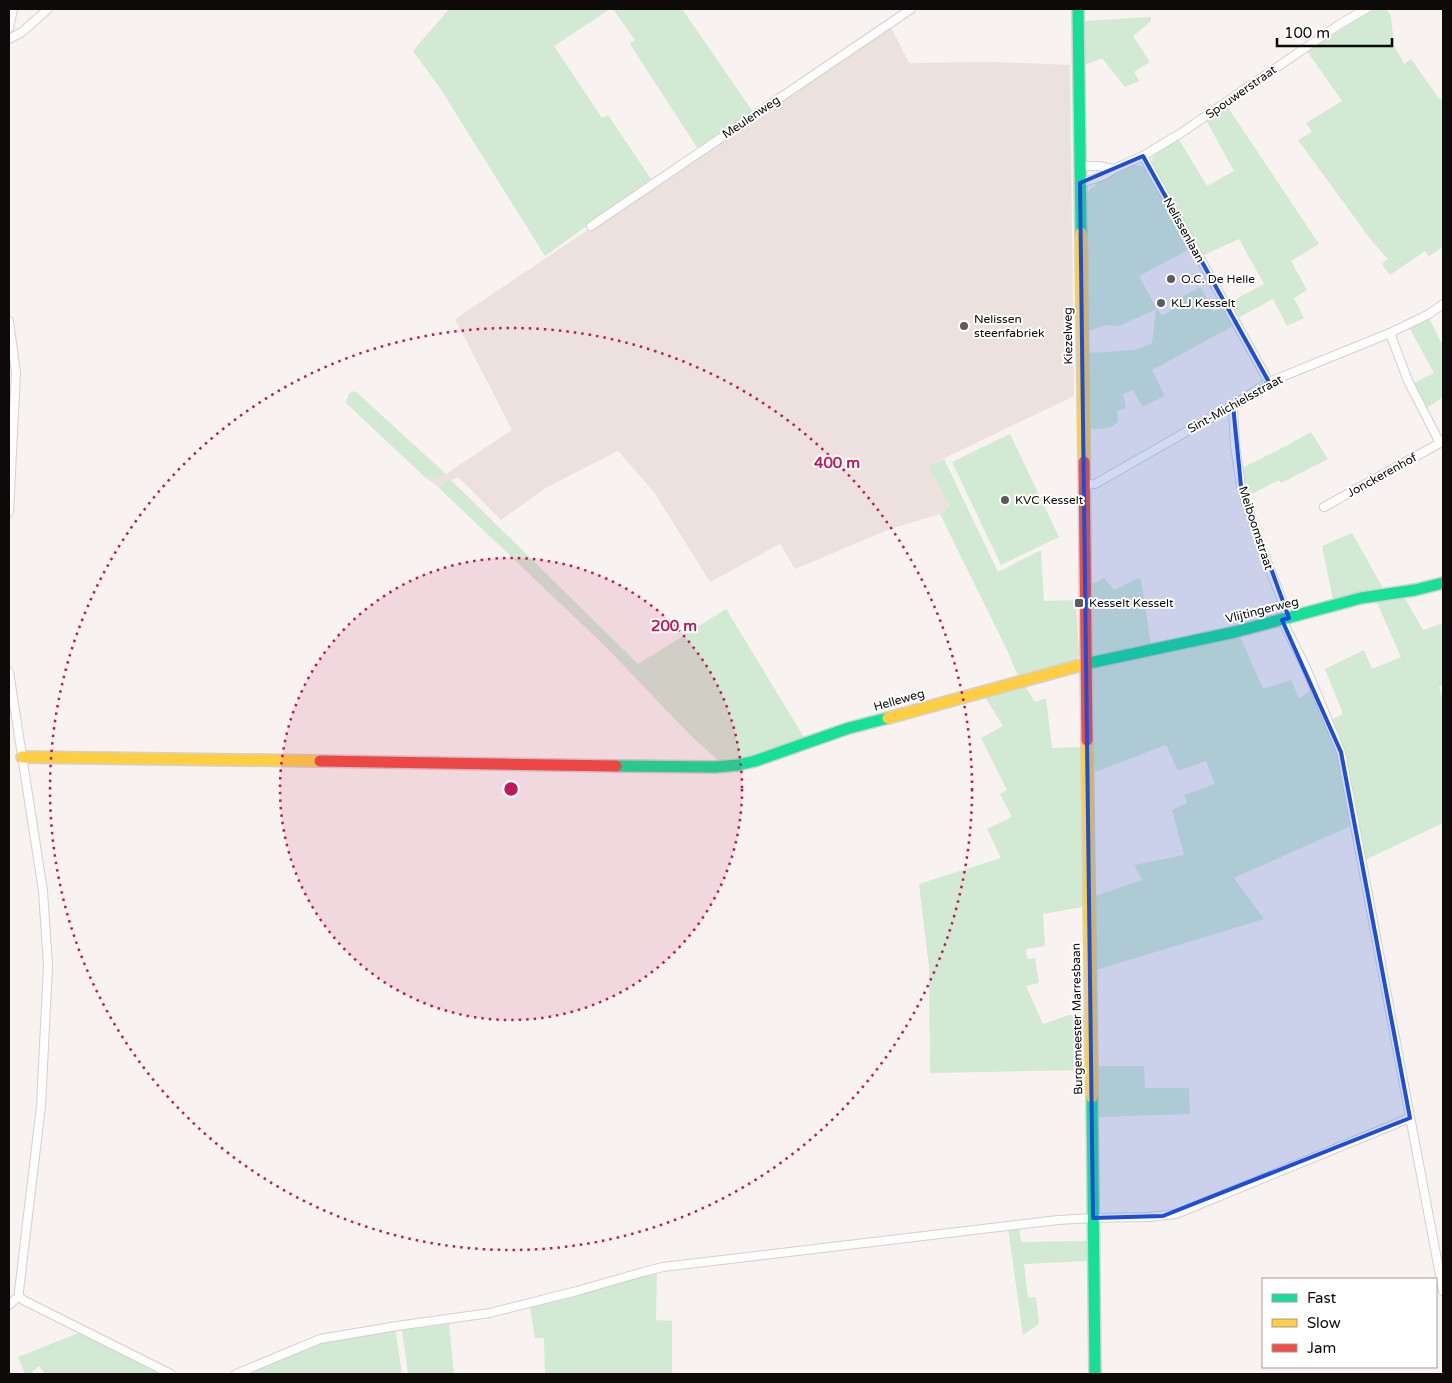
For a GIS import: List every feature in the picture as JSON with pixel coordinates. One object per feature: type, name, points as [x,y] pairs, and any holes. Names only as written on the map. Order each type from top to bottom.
[{"type":"street","points":[[9,28],[13,9]]},
{"type":"street","points":[[9,40],[22,32],[48,9]]},
{"type":"street","name":"Meulenweg","points":[[591,226],[911,9]]},
{"type":"street","name":"Kiezelweg","points":[[1078,9],[1086,664]]},
{"type":"street","name":"Spouwerstraat","points":[[1080,182],[1094,180],[1105,175],[1143,156],[1182,133],[1340,24],[1366,9]]},
{"type":"street","name":"Nelissenlaan","points":[[1143,156],[1269,382]]},
{"type":"street","points":[[1080,166],[1098,166],[1114,169]]},
{"type":"street","name":"Sint-Michielsstraat","points":[[1084,485],[1095,484],[1233,405],[1269,382],[1390,333],[1429,314],[1443,304]]},
{"type":"street","points":[[9,321],[16,373],[9,512]]},
{"type":"street","name":"Jonckerenhof","points":[[1324,507],[1442,443],[1408,381],[1390,333]]},
{"type":"street","name":"Meiboomstraat","points":[[1233,405],[1235,446],[1241,486],[1285,619],[1341,752],[1443,1291]]},
{"type":"street","name":"Vlijtingerweg","points":[[1086,664],[1235,632],[1347,601],[1422,589],[1443,583]]},
{"type":"street","name":"Helleweg","points":[[22,757],[738,765],[755,761],[849,728],[1086,664]]},
{"type":"street","name":"Burgemeester Marresbaan","points":[[1086,664],[1096,1374]]},
{"type":"street","points":[[9,672],[12,710],[22,757],[43,891],[48,966],[41,1106],[19,1296],[9,1305]]},
{"type":"street","points":[[236,1374],[320,1339],[490,1313],[663,1267],[1058,1220],[1149,1217],[1176,1214],[1410,1118]]},
{"type":"street","points":[[19,1296],[23,1300],[171,1374]]},
{"type":"highlighted area","points":[[1143,156],[1269,382],[1233,405],[1241,486],[1289,618],[1282,620],[1341,752],[1410,1118],[1163,1216],[1093,1218],[1080,183]]},
{"type":"shaded area","points":[[891,27],[909,63],[994,62],[1070,65],[1074,396],[928,466],[950,506],[940,514],[890,529],[795,569],[780,544],[710,582],[654,492],[618,451],[547,487],[501,520],[458,477],[438,487],[426,478],[437,478],[446,474],[512,430],[455,319]]},
{"type":"green space","points":[[449,9],[610,9],[554,46],[602,118],[608,115],[651,179],[545,256],[440,88],[413,51]]},
{"type":"green space","points":[[613,9],[682,9],[753,112],[698,149],[630,44],[635,40]]},
{"type":"green space","points":[[1374,9],[1386,9],[1391,16],[1394,46],[1404,64],[1411,59],[1440,100],[1443,98],[1443,247],[1429,256],[1425,251],[1390,275],[1382,264],[1388,259],[1371,240],[1298,140],[1312,132],[1306,123],[1342,101],[1307,51]]},
{"type":"green space","points":[[1151,17],[1151,21],[1133,36],[1150,62],[1134,72],[1139,81],[1125,87],[1102,58],[1085,65],[1085,21]]},
{"type":"green space","points":[[1227,106],[1319,244],[1291,261],[1307,290],[1294,298],[1304,318],[1287,326],[1273,299],[1238,318],[1230,302],[1264,284],[1239,239],[1202,256],[1153,165],[1152,158],[1156,153],[1178,138],[1207,186],[1234,171],[1206,120]]},
{"type":"green space","points":[[1135,164],[1144,167],[1190,249],[1139,276],[1156,308],[1164,315],[1173,309],[1170,303],[1201,287],[1213,312],[1222,308],[1233,326],[1152,370],[1165,396],[1143,407],[1133,390],[1123,394],[1126,408],[1117,411],[1117,423],[1106,428],[1093,429],[1090,428],[1089,353],[1135,350],[1152,343],[1156,309],[1120,326],[1106,325],[1089,331],[1087,194],[1101,181]]},
{"type":"green space","points":[[1429,318],[1443,346],[1443,397],[1427,408],[1413,383],[1434,373],[1410,329]]},
{"type":"green space","points":[[355,391],[446,474],[436,478],[426,478],[346,403],[349,393]]},
{"type":"green space","points":[[1311,432],[1328,459],[1281,483],[1279,480],[1248,496],[1242,468]]},
{"type":"green space","name":"KVC Kesselt","points":[[1010,434],[1059,537],[1001,565],[952,462]]},
{"type":"green space","points":[[944,459],[998,572],[1041,550],[1044,601],[1076,600],[1079,655],[1077,660],[1019,678],[940,514],[950,506],[928,466]]},
{"type":"green space","points":[[451,480],[638,664],[726,609],[805,739],[749,760],[722,764],[690,735],[605,646],[438,487]]},
{"type":"green space","points":[[1352,533],[1384,590],[1333,600],[1322,546]]},
{"type":"green space","points":[[1104,578],[1114,590],[1139,578],[1141,580],[1151,645],[1097,658],[1093,655],[1092,584]]},
{"type":"green space","points":[[1403,595],[1423,630],[1443,623],[1443,684],[1439,687],[1443,701],[1443,823],[1365,860],[1331,720],[1343,714],[1325,669],[1364,650],[1372,669],[1401,657],[1375,598]]},
{"type":"green space","points":[[1239,634],[1263,689],[1291,680],[1299,698],[1312,690],[1336,747],[1353,825],[1234,878],[1264,919],[1096,970],[1095,896],[1142,880],[1134,865],[1184,855],[1172,810],[1187,803],[1184,795],[1215,784],[1206,761],[1178,771],[1166,745],[1095,772],[1093,668]]},
{"type":"green space","points":[[1023,683],[1035,702],[1046,698],[1052,748],[1081,747],[1083,907],[1043,914],[1045,946],[1026,949],[1027,959],[1035,958],[1039,983],[1026,986],[1043,1024],[1069,1015],[1084,1015],[1086,1070],[930,1073],[929,967],[919,884],[1001,858],[987,829],[1012,817],[1000,794],[1007,790],[981,738],[1003,726],[983,694]]},
{"type":"green space","points":[[1097,1066],[1144,1066],[1145,1088],[1189,1088],[1190,1114],[1098,1117]]},
{"type":"green space","points":[[1019,1226],[1021,1242],[1087,1241],[1087,1261],[1024,1264],[1028,1298],[1036,1297],[1039,1324],[1023,1335],[1008,1228]]},
{"type":"green space","points":[[657,1271],[656,1320],[672,1321],[672,1374],[545,1374],[544,1338],[535,1338],[530,1307]]},
{"type":"green space","points":[[449,1324],[454,1374],[408,1374],[402,1330]]},
{"type":"green space","points":[[395,1328],[402,1374],[244,1374],[315,1345],[345,1337]]},
{"type":"green space","points":[[81,1332],[164,1374],[45,1374],[39,1366],[30,1374],[25,1374],[18,1357]]},
{"type":"traffic: fast","points":[[1078,9],[1081,233]]},
{"type":"traffic: fast","points":[[1085,664],[1235,632],[1361,598],[1415,590],[1443,583]]},
{"type":"traffic: fast","points":[[616,766],[715,767],[738,765],[755,761],[849,728],[888,718]]},
{"type":"traffic: fast","points":[[1092,1097],[1095,1374]]},
{"type":"traffic: slow","points":[[1081,233],[1084,462]]},
{"type":"traffic: slow","points":[[888,718],[1085,664]]},
{"type":"traffic: slow","points":[[1087,740],[1092,1097]]},
{"type":"traffic: slow","points":[[22,757],[320,761]]},
{"type":"traffic: jam","points":[[1084,462],[1087,740]]},
{"type":"traffic: jam","points":[[320,761],[616,766]]},
{"type":"place","name":"O.C. De Helle","points":[[1171,279]]},
{"type":"place","name":"KLJ Kesselt","points":[[1161,303]]},
{"type":"place","name":"Nelissen steenfabriek","points":[[964,326]]},
{"type":"place","name":"KVC Kesselt","points":[[1005,500]]},
{"type":"place","name":"Kesselt Kesselt","points":[[1079,603]]}]
